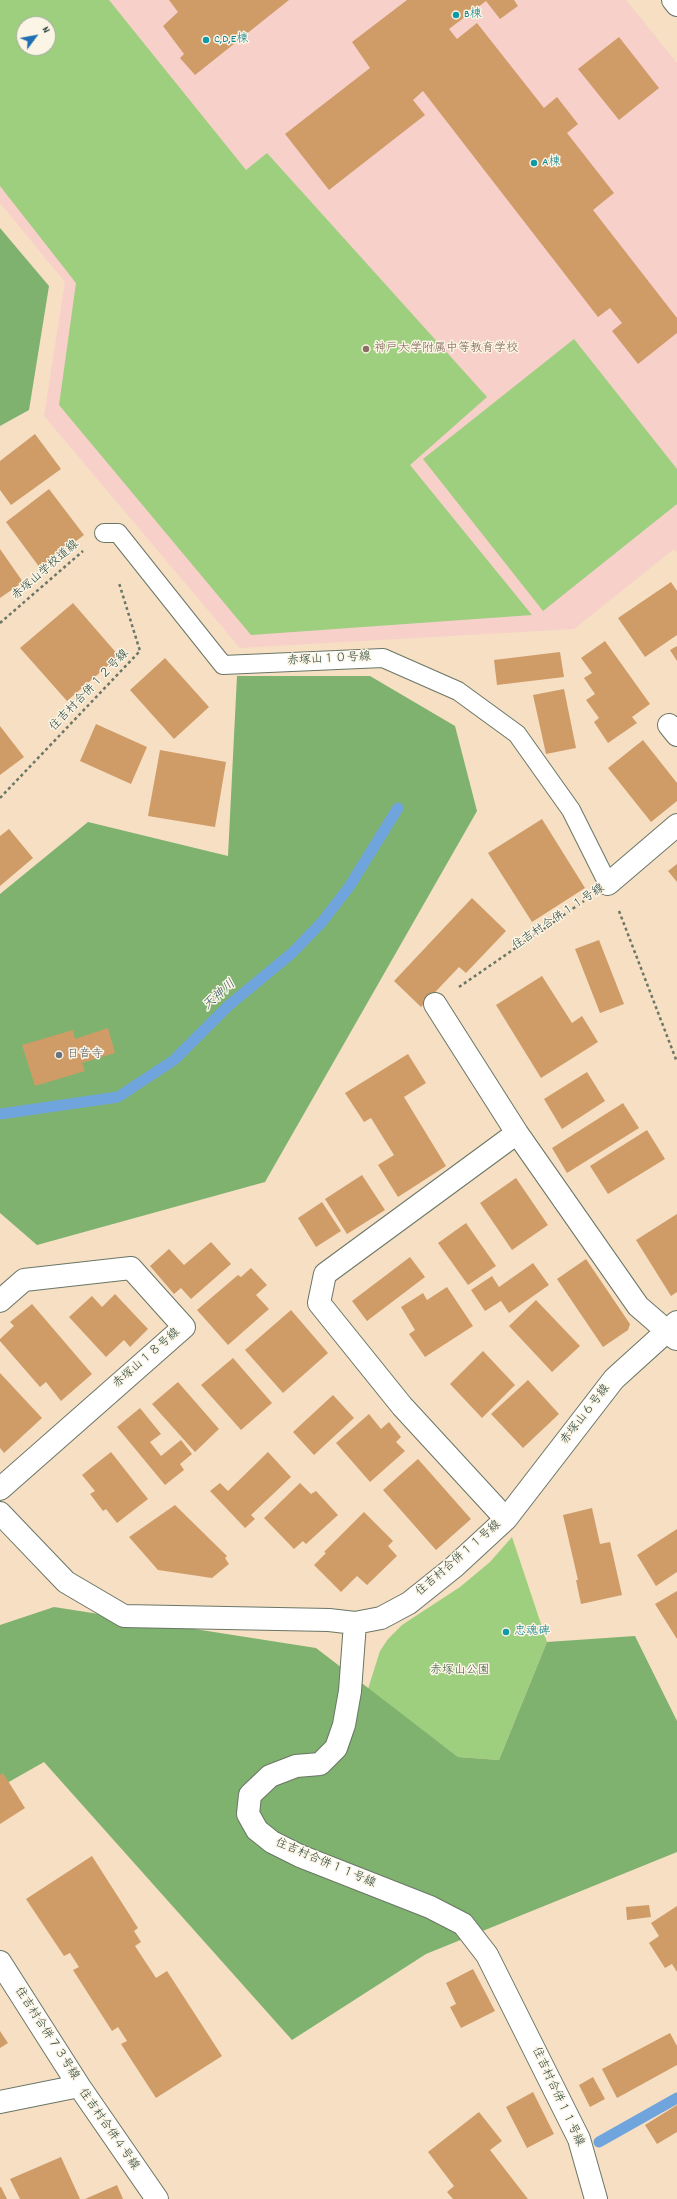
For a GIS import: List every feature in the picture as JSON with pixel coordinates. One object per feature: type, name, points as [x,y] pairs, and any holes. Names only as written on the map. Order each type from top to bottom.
[{"type":"street","points":[[673,0],[677,5]]},
{"type":"street","name":"住吉村合併１１号線","points":[[608,884],[677,825]]},
{"type":"street","points":[[435,1004],[517,1133],[638,1306],[673,1330]]},
{"type":"street","points":[[506,1519],[402,1406],[319,1302],[325,1274],[517,1133]]},
{"type":"street","name":"赤塚山１８号線","points":[[0,1301],[24,1280],[131,1268],[184,1327],[0,1489]]},
{"type":"street","name":"赤塚山６号線","points":[[506,1519],[614,1379],[673,1330]]},
{"type":"street","points":[[0,1513],[66,1582],[124,1616],[329,1620],[355,1623]]},
{"type":"street","name":"住吉村合併１１号線","points":[[506,1519],[454,1568],[409,1603],[381,1618],[355,1623],[350,1691],[344,1725],[336,1748],[320,1764],[296,1766],[270,1776],[250,1795],[248,1814],[258,1830],[272,1842],[300,1856],[430,1907],[463,1924],[487,1955],[579,2139],[596,2199]]},
{"type":"street","name":"住吉村合併７３号線","points":[[0,1962],[80,2086]]},
{"type":"street","name":"住吉村合併４号線","points":[[0,2102],[80,2086],[157,2199]]},
{"type":"lane","name":"赤塚山１０号線","points":[[104,533],[118,533],[223,665],[383,658],[458,692],[517,734],[571,810],[608,884]]},
{"type":"path","name":"赤塚山学校道線","points":[[0,623],[104,533]]},
{"type":"path","name":"住吉村合併１２号線","points":[[0,798],[140,651],[118,577]]},
{"type":"path","name":"住吉村合併１１号線","points":[[435,1004],[608,884]]},
{"type":"path","points":[[608,884],[677,1062]]},
{"type":"shaded area","name":"神戸大学附属中等教育学校","points":[[0,0],[626,0],[677,63],[677,552],[674,549],[574,629],[240,648],[44,416],[65,282],[0,203]]},
{"type":"green space","points":[[0,0],[109,0],[246,170],[267,153],[487,397],[410,465],[532,615],[251,635],[59,405],[76,283],[0,186]]},
{"type":"green space","points":[[0,228],[49,286],[29,410],[0,426]]},
{"type":"green space","points":[[574,339],[677,469],[677,504],[543,611],[423,459]]},
{"type":"green space","points":[[237,676],[370,676],[455,726],[477,811],[265,1182],[37,1245],[0,1213],[0,894],[88,822],[228,856]]},
{"type":"green space","name":"赤塚山公園","points":[[512,1537],[547,1642],[499,1760],[458,1757],[368,1689],[380,1651],[388,1639],[402,1625],[460,1587],[490,1562]]},
{"type":"green space","points":[[54,1607],[316,1648],[458,1757],[499,1760],[547,1642],[635,1636],[677,1721],[677,1852],[426,1954],[292,2040],[44,1762],[0,1787],[0,1625]]},
{"type":"building","name":"C,D,E棟","points":[[169,0],[289,0],[195,75],[180,58],[184,54],[163,26],[178,12]]},
{"type":"building","name":"A棟","points":[[407,0],[514,0],[518,6],[500,19],[486,1],[449,29],[457,39],[477,23],[544,108],[557,97],[578,124],[567,133],[614,193],[593,210],[677,318],[677,333],[638,364],[612,331],[622,323],[610,308],[598,317],[423,91],[413,100],[425,115],[329,190],[285,134],[370,68],[352,42]]},
{"type":"building","points":[[619,37],[659,88],[619,120],[578,69]]},
{"type":"building","points":[[35,434],[61,469],[11,505],[0,490],[0,461]]},
{"type":"building","points":[[49,489],[84,535],[40,568],[6,522]]},
{"type":"building","points":[[0,549],[23,582],[0,598]]},
{"type":"building","points":[[671,582],[677,591],[677,635],[645,657],[618,618]]},
{"type":"building","points":[[73,603],[119,656],[67,701],[20,648]]},
{"type":"building","points":[[605,641],[650,704],[632,717],[637,723],[608,743],[594,722],[599,718],[586,700],[595,694],[584,678],[592,673],[581,658]]},
{"type":"building","points":[[677,646],[677,661],[670,650]]},
{"type":"building","points":[[560,652],[564,677],[497,685],[494,660]]},
{"type":"building","points":[[165,658],[209,707],[174,739],[130,690]]},
{"type":"building","points":[[564,689],[576,748],[546,754],[533,695]]},
{"type":"building","points":[[96,724],[147,747],[131,784],[80,761]]},
{"type":"building","points":[[0,726],[24,757],[0,775]]},
{"type":"building","points":[[643,740],[677,783],[677,801],[651,822],[608,768]]},
{"type":"building","points":[[160,750],[226,762],[215,827],[148,816]]},
{"type":"building","points":[[542,819],[585,888],[532,922],[488,853]]},
{"type":"building","points":[[9,829],[33,858],[0,886],[0,836]]},
{"type":"building","points":[[677,864],[677,882],[668,871]]},
{"type":"building","points":[[472,898],[506,931],[466,973],[459,967],[421,1007],[394,981]]},
{"type":"building","points":[[599,940],[624,1004],[600,1013],[575,949]]},
{"type":"building","points":[[542,976],[572,1023],[582,1016],[598,1042],[541,1078],[496,1005]]},
{"type":"building","points":[[108,1028],[115,1053],[82,1063],[85,1071],[35,1086],[22,1045],[73,1030],[75,1039]]},
{"type":"building","points":[[408,1054],[426,1083],[404,1097],[446,1166],[398,1197],[378,1165],[394,1155],[371,1118],[364,1122],[345,1093]]},
{"type":"building","points":[[587,1072],[605,1101],[562,1129],[544,1099]]},
{"type":"building","points":[[623,1103],[639,1128],[567,1173],[552,1148]]},
{"type":"building","points":[[647,1130],[665,1159],[608,1194],[590,1166]]},
{"type":"building","points":[[362,1175],[385,1210],[347,1234],[325,1199]]},
{"type":"building","points":[[516,1178],[548,1225],[512,1250],[480,1203]]},
{"type":"building","points":[[322,1202],[341,1231],[316,1247],[298,1218]]},
{"type":"building","points":[[677,1214],[677,1292],[671,1296],[636,1240]]},
{"type":"building","points":[[466,1223],[496,1266],[468,1285],[438,1243]]},
{"type":"building","points":[[211,1242],[231,1264],[191,1299],[181,1288],[174,1294],[150,1266],[169,1249],[184,1265]]},
{"type":"building","points":[[410,1257],[425,1277],[367,1321],[352,1301]]},
{"type":"building","points":[[586,1259],[630,1324],[628,1330],[603,1347],[557,1279]]},
{"type":"building","points":[[533,1263],[549,1285],[509,1313],[501,1301],[485,1311],[471,1290],[492,1276],[499,1287]]},
{"type":"building","points":[[251,1268],[267,1285],[256,1295],[269,1309],[228,1345],[197,1310],[238,1275],[241,1277]]},
{"type":"building","points":[[447,1287],[473,1326],[425,1357],[409,1334],[415,1330],[401,1307],[423,1293],[427,1300]]},
{"type":"building","points":[[115,1294],[148,1329],[130,1347],[124,1340],[106,1357],[69,1317],[92,1296],[102,1307]]},
{"type":"building","points":[[536,1300],[580,1346],[552,1372],[509,1326]]},
{"type":"building","points":[[32,1304],[92,1374],[61,1401],[46,1382],[40,1387],[0,1341],[0,1339],[14,1326],[10,1322]]},
{"type":"building","points":[[291,1310],[328,1353],[283,1393],[245,1350]]},
{"type":"building","points":[[483,1351],[515,1385],[482,1418],[450,1384]]},
{"type":"building","points":[[233,1358],[272,1403],[241,1430],[201,1385]]},
{"type":"building","points":[[0,1373],[42,1418],[4,1453],[0,1448]]},
{"type":"building","points":[[528,1380],[559,1414],[523,1448],[491,1414]]},
{"type":"building","points":[[178,1382],[219,1429],[195,1452],[152,1404]]},
{"type":"building","points":[[333,1395],[354,1418],[314,1455],[293,1432]]},
{"type":"building","points":[[140,1408],[161,1434],[150,1442],[161,1456],[181,1440],[192,1454],[180,1464],[184,1470],[165,1485],[117,1427]]},
{"type":"building","points":[[369,1414],[381,1429],[389,1422],[401,1437],[396,1442],[405,1451],[370,1482],[336,1443]]},
{"type":"building","points":[[111,1452],[148,1499],[117,1523],[106,1509],[103,1511],[90,1494],[95,1491],[82,1475]]},
{"type":"building","points":[[268,1452],[291,1477],[251,1515],[255,1519],[245,1528],[210,1491],[220,1483],[228,1491]]},
{"type":"building","points":[[418,1459],[471,1519],[436,1550],[383,1490]]},
{"type":"building","points":[[300,1483],[311,1494],[316,1491],[338,1515],[306,1544],[303,1541],[294,1549],[264,1518]]},
{"type":"building","points":[[175,1505],[227,1556],[225,1558],[229,1564],[212,1578],[158,1570],[129,1537]]},
{"type":"building","points":[[592,1508],[600,1544],[610,1542],[622,1595],[581,1604],[576,1580],[578,1580],[563,1515]]},
{"type":"building","points":[[364,1512],[393,1541],[388,1546],[397,1556],[367,1585],[357,1576],[341,1592],[314,1565],[326,1553],[324,1552]]},
{"type":"building","points":[[677,1529],[677,1572],[656,1586],[637,1555]]},
{"type":"building","points":[[677,1591],[677,1639],[655,1604]]},
{"type":"building","points":[[3,1773],[25,1808],[0,1824],[0,1775]]},
{"type":"building","points":[[92,1856],[138,1928],[134,1931],[141,1942],[135,1946],[156,1978],[167,1971],[222,2056],[156,2098],[121,2044],[127,2041],[118,2027],[112,2031],[73,1970],[79,1967],[70,1953],[64,1956],[26,1899]]},
{"type":"building","points":[[649,1905],[651,1917],[627,1920],[626,1907]]},
{"type":"building","points":[[677,1906],[677,1972],[672,1964],[665,1968],[649,1943],[659,1936],[651,1923]]},
{"type":"building","points":[[473,1969],[495,2011],[461,2028],[450,2007],[456,2004],[446,1983]]},
{"type":"building","points":[[0,2031],[8,2043],[0,2048]]},
{"type":"building","points":[[670,2033],[677,2046],[677,2065],[617,2098],[602,2069]]},
{"type":"building","points":[[593,2077],[605,2099],[590,2107],[579,2085]]},
{"type":"building","points":[[533,2092],[554,2134],[527,2148],[506,2107]]},
{"type":"building","points":[[677,2105],[677,2132],[657,2144],[645,2125]]},
{"type":"building","points":[[479,2112],[502,2141],[490,2150],[528,2199],[453,2199],[447,2192],[454,2186],[428,2152]]},
{"type":"building","points":[[61,2157],[80,2199],[20,2199],[10,2179]]},
{"type":"building","points":[[117,2185],[123,2199],[85,2199]]},
{"type":"building","points":[[1,2187],[7,2199],[0,2199]]},
{"type":"waterway","name":"天神川","points":[[0,1114],[118,1097],[174,1060],[228,1006],[292,953],[322,922],[349,887],[398,808]]},
{"type":"waterway","points":[[599,2142],[677,2098]]},
{"type":"place","name":"B棟","points":[[456,15]]},
{"type":"place","name":"C,D,E棟","points":[[206,40]]},
{"type":"place","name":"A棟","points":[[534,163]]},
{"type":"place","name":"神戸大学附属中等教育学校","points":[[366,349]]},
{"type":"place","name":"日音寺","points":[[59,1055]]},
{"type":"place","name":"忠魂碑","points":[[506,1632]]}]
